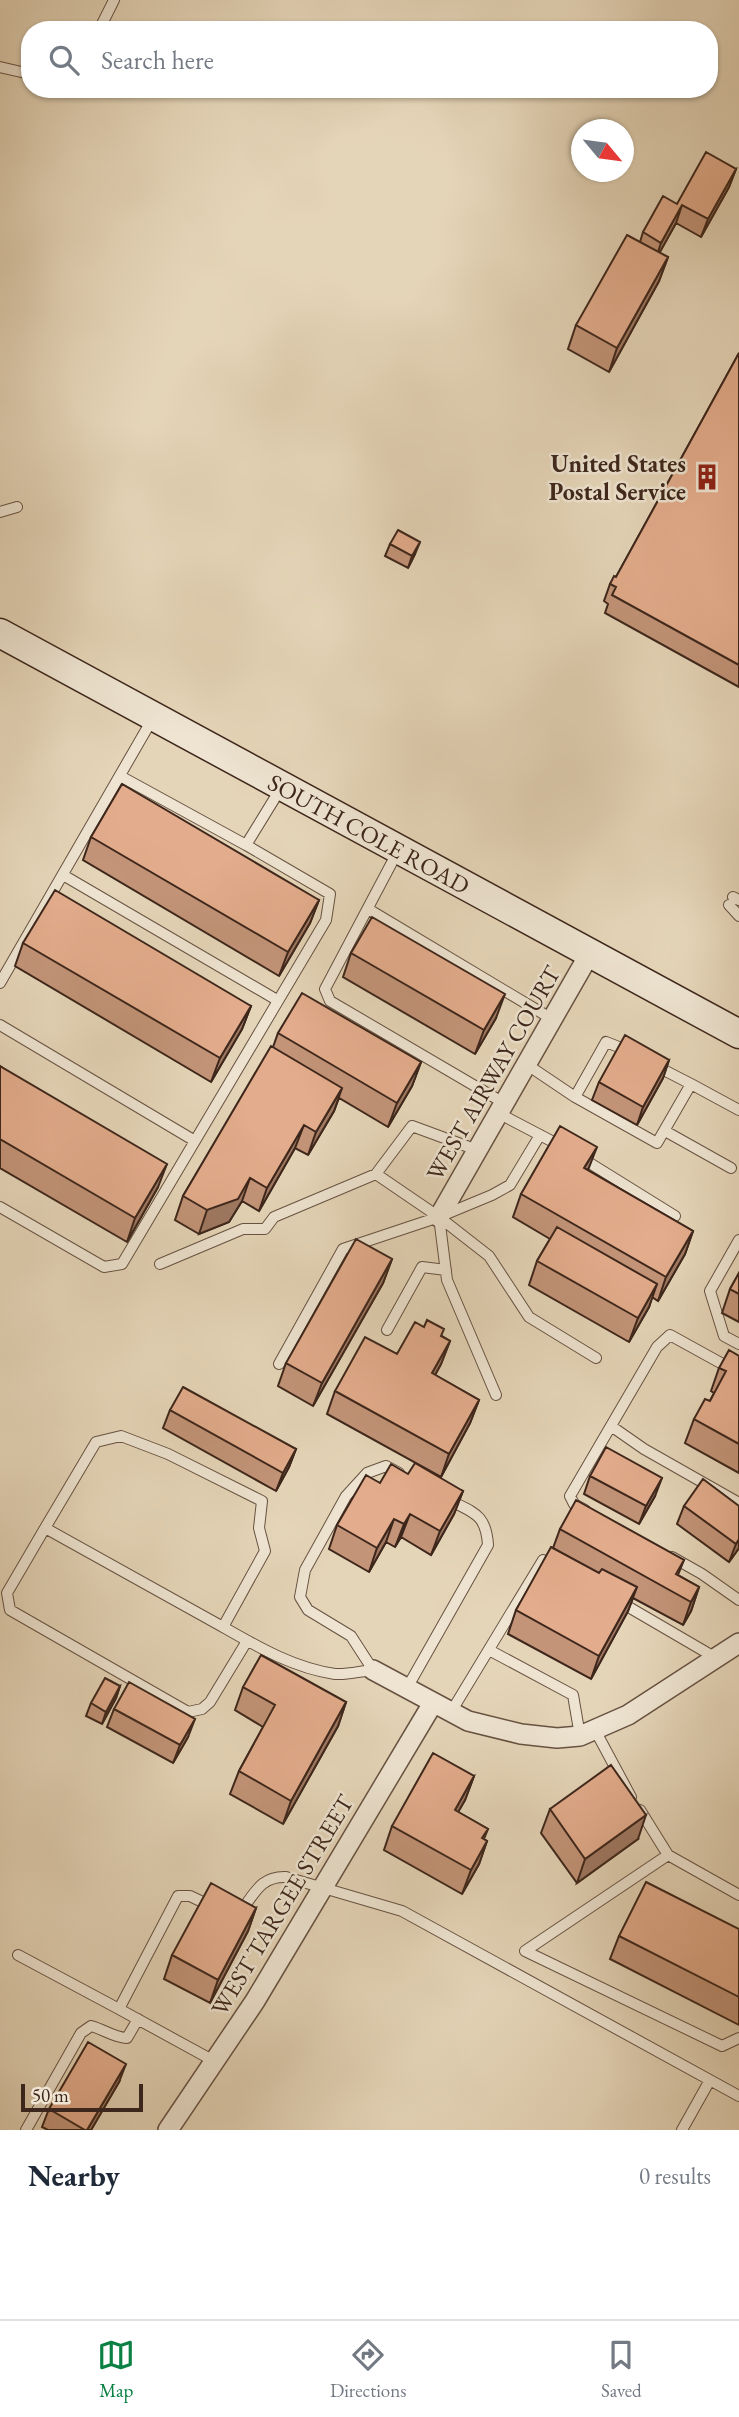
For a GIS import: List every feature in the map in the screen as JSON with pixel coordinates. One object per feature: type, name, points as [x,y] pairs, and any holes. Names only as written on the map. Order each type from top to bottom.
[{"type":"main road","name":"SOUTH COLE ROAD","points":[[0,633],[739,1034]]},
{"type":"street","name":"WEST AIRWAY COURT","points":[[439,1217],[590,953]]},
{"type":"street","points":[[373,1670],[468,1721],[521,1734],[557,1738],[588,1733],[628,1715],[739,1643]]},
{"type":"street","name":"WEST TARGEE STREET","points":[[168,2130],[255,2001],[433,1703]]},
{"type":"lane","points":[[104,21],[114,0]]},
{"type":"lane","points":[[0,67],[21,72]]},
{"type":"lane","points":[[0,512],[17,507]]},
{"type":"lane","points":[[0,984],[154,718]]},
{"type":"lane","points":[[0,1207],[104,1267],[122,1264],[326,920],[330,894],[120,776]]},
{"type":"lane","points":[[246,845],[281,787]]},
{"type":"lane","points":[[399,851],[325,989],[330,1001],[540,1135],[675,1216]]},
{"type":"lane","points":[[63,875],[277,1000]]},
{"type":"lane","points":[[734,901],[739,916]]},
{"type":"lane","points":[[368,909],[552,1019]]},
{"type":"lane","points":[[0,1025],[195,1141]]},
{"type":"lane","points":[[575,1097],[606,1042],[631,1052],[739,1110]]},
{"type":"lane","points":[[526,1064],[575,1097],[657,1143],[691,1084]]},
{"type":"lane","points":[[160,1264],[243,1229],[265,1229],[274,1217],[376,1174],[412,1126],[477,1150]]},
{"type":"lane","points":[[665,1131],[731,1168]]},
{"type":"lane","points":[[279,1364],[344,1249],[439,1217],[510,1185],[540,1135]]},
{"type":"lane","points":[[376,1174],[439,1217],[489,1256],[530,1317],[596,1358]]},
{"type":"lane","points":[[439,1217],[447,1280],[496,1395]]},
{"type":"lane","points":[[739,1240],[710,1291],[724,1336],[739,1344]]},
{"type":"lane","points":[[387,1330],[422,1268],[446,1270]]},
{"type":"lane","points":[[597,1517],[574,1504],[570,1496],[657,1347],[670,1335],[739,1373]]},
{"type":"lane","points":[[611,1426],[644,1449],[739,1503]]},
{"type":"lane","points":[[223,1627],[265,1551],[260,1528],[262,1501],[168,1454],[121,1436],[96,1442],[7,1593],[10,1610],[188,1712],[202,1709],[210,1702],[247,1640]]},
{"type":"lane","points":[[45,1528],[223,1627],[296,1664],[337,1674],[373,1670],[351,1636],[308,1610],[300,1597],[305,1570],[346,1496],[367,1473],[386,1466],[410,1479]]},
{"type":"lane","points":[[407,1688],[488,1545],[487,1528],[480,1516],[445,1497]]},
{"type":"lane","points":[[667,1555],[738,1596]]},
{"type":"lane","points":[[452,1712],[542,1560],[566,1573]]},
{"type":"lane","points":[[614,1599],[716,1658]]},
{"type":"lane","points":[[489,1650],[573,1695],[588,1733],[668,1855],[739,1895]]},
{"type":"lane","points":[[668,1855],[526,1951],[722,2046],[739,2038]]},
{"type":"lane","points":[[119,2009],[178,1896],[190,1896],[229,1912],[240,1912],[265,1880],[286,1877],[402,1911],[739,2096]]},
{"type":"lane","points":[[18,1955],[214,2061]]},
{"type":"lane","points":[[26,2130],[81,2033],[91,2026],[105,2029],[120,2038],[127,2038],[138,2019]]},
{"type":"lane","points":[[682,2130],[710,2080]]},
{"type":"building","points":[[706,152],[736,169],[708,219],[682,205],[661,243],[643,232],[663,196],[677,204]]},
{"type":"building","points":[[627,235],[668,257],[617,348],[576,325]]},
{"type":"building","name":"United States Postal Service","points":[[739,353],[739,665],[612,595],[616,587],[610,584]]},
{"type":"building","points":[[398,530],[420,542],[412,556],[390,544]]},
{"type":"building","points":[[122,784],[319,900],[288,952],[91,837]]},
{"type":"building","points":[[55,890],[251,1006],[220,1058],[23,943]]},
{"type":"building","points":[[372,917],[505,994],[484,1030],[351,953]]},
{"type":"building","points":[[302,993],[421,1062],[397,1103],[278,1033]]},
{"type":"building","points":[[625,1035],[669,1060],[643,1107],[599,1082]]},
{"type":"building","points":[[271,1046],[342,1088],[316,1132],[304,1125],[267,1188],[250,1178],[238,1199],[207,1210],[183,1196]]},
{"type":"building","points":[[0,1066],[167,1164],[135,1218],[0,1139]]},
{"type":"building","points":[[560,1126],[597,1147],[584,1168],[693,1231],[666,1277],[521,1194]]},
{"type":"building","points":[[557,1227],[657,1284],[638,1318],[537,1261]]},
{"type":"building","points":[[356,1239],[392,1259],[322,1383],[286,1363]]},
{"type":"building","points":[[739,1273],[739,1294],[730,1289]]},
{"type":"building","points":[[427,1320],[444,1329],[441,1336],[450,1341],[432,1373],[479,1400],[449,1454],[335,1391],[365,1337],[397,1354],[415,1322],[424,1327]]},
{"type":"building","points":[[729,1350],[739,1356],[739,1444],[694,1419],[705,1399],[710,1401],[726,1371],[719,1368]]},
{"type":"building","points":[[183,1387],[296,1449],[283,1473],[170,1410]]},
{"type":"building","points":[[606,1447],[662,1478],[646,1506],[590,1476]]},
{"type":"building","points":[[415,1463],[463,1491],[440,1531],[410,1514],[404,1524],[394,1519],[377,1548],[337,1525],[366,1475],[380,1483],[391,1464],[408,1474]]},
{"type":"building","points":[[703,1479],[739,1506],[739,1539],[736,1544],[684,1506]]},
{"type":"building","points":[[576,1500],[684,1560],[676,1574],[699,1587],[691,1602],[560,1529]]},
{"type":"building","points":[[551,1547],[599,1573],[602,1569],[637,1587],[599,1656],[516,1610]]},
{"type":"building","points":[[261,1655],[346,1702],[291,1801],[239,1771],[275,1705],[243,1687]]},
{"type":"building","points":[[105,1678],[120,1686],[106,1712],[91,1703]]},
{"type":"building","points":[[129,1682],[195,1719],[180,1745],[114,1709]]},
{"type":"building","points":[[433,1753],[474,1776],[455,1810],[488,1829],[482,1838],[487,1841],[471,1870],[392,1826]]},
{"type":"building","points":[[611,1765],[646,1815],[585,1859],[550,1809]]},
{"type":"building","points":[[646,1882],[739,1929],[739,1997],[619,1936]]},
{"type":"building","points":[[211,1883],[256,1908],[218,1980],[172,1955]]},
{"type":"building","points":[[88,2042],[126,2064],[85,2130],[49,2109]]},
{"type":"place","name":"United States Postal Service","points":[[707,477]]}]
